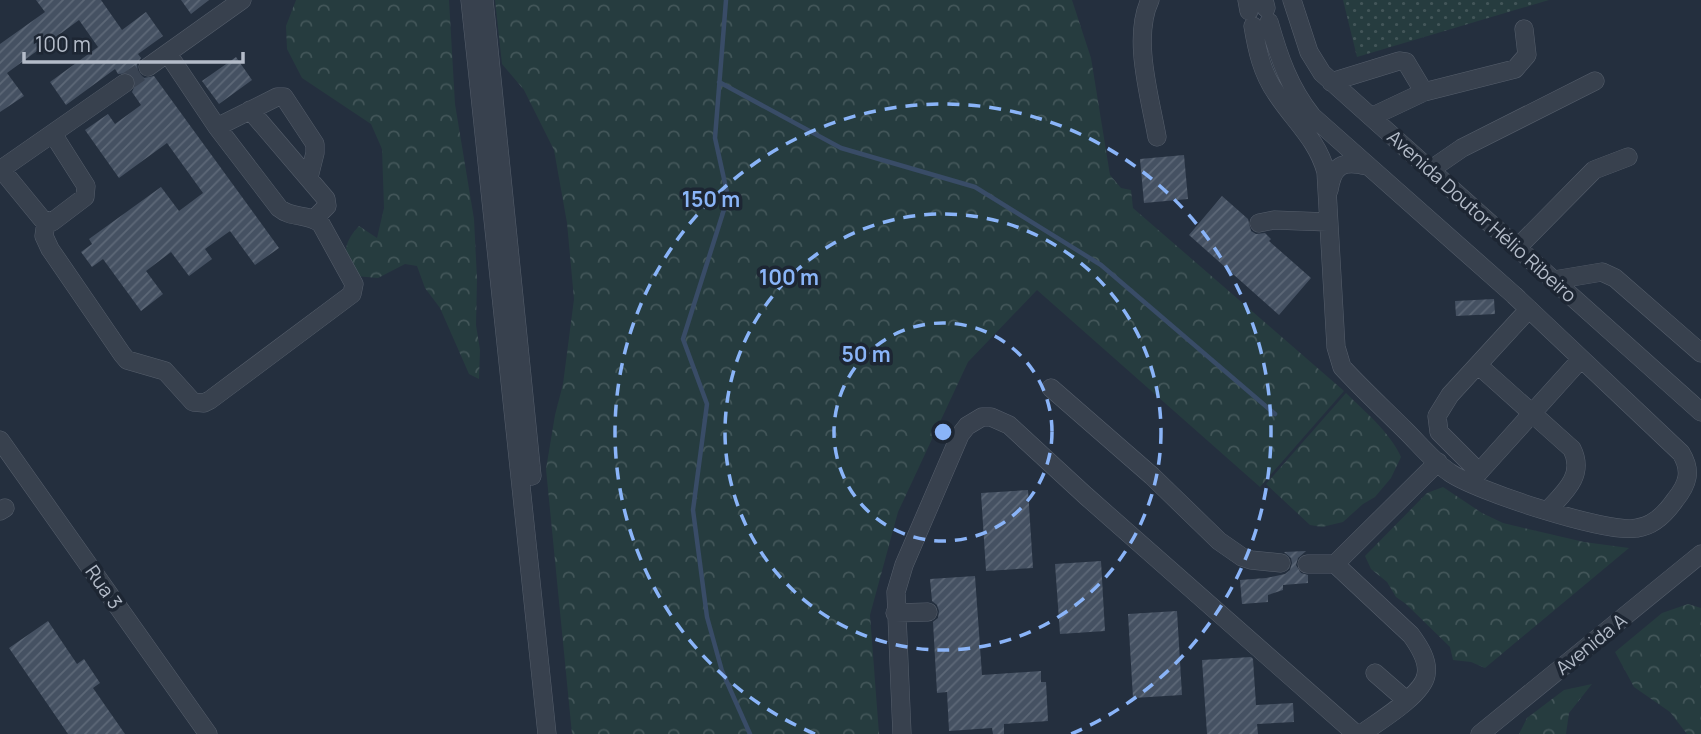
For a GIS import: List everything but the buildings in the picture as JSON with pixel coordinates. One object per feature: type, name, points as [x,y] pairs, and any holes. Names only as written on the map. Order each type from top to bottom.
[{"type":"street","points":[[148,67],[242,0]]},
{"type":"street","points":[[470,0],[547,734]]},
{"type":"street","points":[[484,0],[558,734]]},
{"type":"street","points":[[1150,0],[1143,18],[1142,47],[1157,137]]},
{"type":"street","points":[[1286,0],[1299,24]]},
{"type":"street","name":"Avenida Doutor Hélio Ribeiro","points":[[1292,0],[1313,61],[1331,82],[1701,412]]},
{"type":"street","points":[[1258,11],[1297,96],[1329,132],[1529,309],[1681,453],[1689,470],[1688,480],[1675,501],[1660,517],[1650,524],[1634,529],[1610,526],[1517,502],[1475,478],[1449,472],[1348,373],[1338,358],[1326,172],[1318,148],[1275,92],[1257,51],[1258,11]]},
{"type":"street","points":[[1371,117],[1424,92],[1515,69],[1527,55],[1524,29]]},
{"type":"street","points":[[125,83],[1,169],[46,222],[44,236],[50,249],[127,360],[165,371],[193,402],[204,403],[352,294],[354,284],[321,224],[315,218],[289,215],[279,208],[217,127],[168,54]]},
{"type":"street","points":[[1331,82],[1399,61],[1406,62],[1424,92]]},
{"type":"street","points":[[1430,170],[1462,148],[1595,81]]},
{"type":"street","points":[[217,127],[277,97],[284,97],[315,144],[309,177]]},
{"type":"street","points":[[250,110],[309,177],[327,203],[315,218]]},
{"type":"street","points":[[46,222],[52,222],[85,197],[86,192],[86,187],[53,134]]},
{"type":"street","points":[[1517,247],[1594,170],[1628,157]]},
{"type":"street","points":[[1327,203],[1331,179],[1336,169],[1350,163],[1367,166]]},
{"type":"street","points":[[1259,223],[1274,220],[1328,222]]},
{"type":"street","points":[[1555,280],[1602,272],[1615,278],[1701,353]]},
{"type":"street","points":[[1475,478],[1440,432],[1436,421],[1441,406],[1529,309]]},
{"type":"street","points":[[1475,478],[1581,359]]},
{"type":"street","points":[[1478,365],[1572,449],[1578,462],[1577,469],[1571,483],[1548,510]]},
{"type":"street","points":[[1051,388],[1152,476],[1219,541],[1251,561],[1281,563]]},
{"type":"street","points":[[902,734],[895,592],[960,435],[974,420],[991,417],[1009,425],[1356,734]]},
{"type":"street","name":"Rua 3","points":[[0,440],[208,734]]},
{"type":"street","points":[[1335,564],[1438,462]]},
{"type":"street","name":"Avenida A","points":[[1480,734],[1701,554]]},
{"type":"street","points":[[1307,564],[1335,564],[1411,635],[1426,664],[1426,674],[1418,690],[1362,734]]},
{"type":"street","points":[[895,613],[928,612]]},
{"type":"street","points":[[1375,673],[1406,700]]},
{"type":"green space","points":[[296,0],[449,0],[455,104],[474,219],[479,379],[469,374],[440,308],[425,288],[417,266],[405,264],[378,278],[355,276],[351,269],[346,250],[353,232],[359,226],[377,238],[384,208],[382,149],[371,124],[302,78],[287,49],[286,26]]},
{"type":"green space","points":[[495,0],[1072,0],[1091,58],[1110,175],[1121,188],[1131,190],[1133,208],[1344,391],[1260,487],[1037,290],[968,362],[898,512],[870,615],[879,734],[572,734],[546,469],[563,384],[574,299],[567,223],[554,150],[524,90],[502,64]]},
{"type":"green space","points":[[1343,0],[1549,0],[1357,57]]},
{"type":"green space","points":[[1346,393],[1384,431],[1401,457],[1391,478],[1375,497],[1343,522],[1322,527],[1310,525],[1266,484]]},
{"type":"green space","points":[[1443,487],[1482,513],[1503,523],[1584,542],[1629,548],[1485,668],[1471,662],[1453,660],[1450,647],[1396,597],[1387,582],[1371,569],[1365,556],[1427,493]]},
{"type":"green space","points":[[1688,604],[1701,608],[1701,734],[1687,734],[1670,712],[1634,687],[1615,652],[1662,613]]},
{"type":"green space","points":[[1592,684],[1569,713],[1566,734],[1519,734],[1527,718],[1564,690]]},
{"type":"waterway","points":[[726,0],[715,138],[728,197],[683,339],[707,404],[693,510],[707,617],[722,671],[750,734]]},
{"type":"waterway","points":[[719,82],[841,148],[975,187],[1101,265],[1275,414]]},
{"type":"tunnel","points":[[125,83],[148,67]]}]
